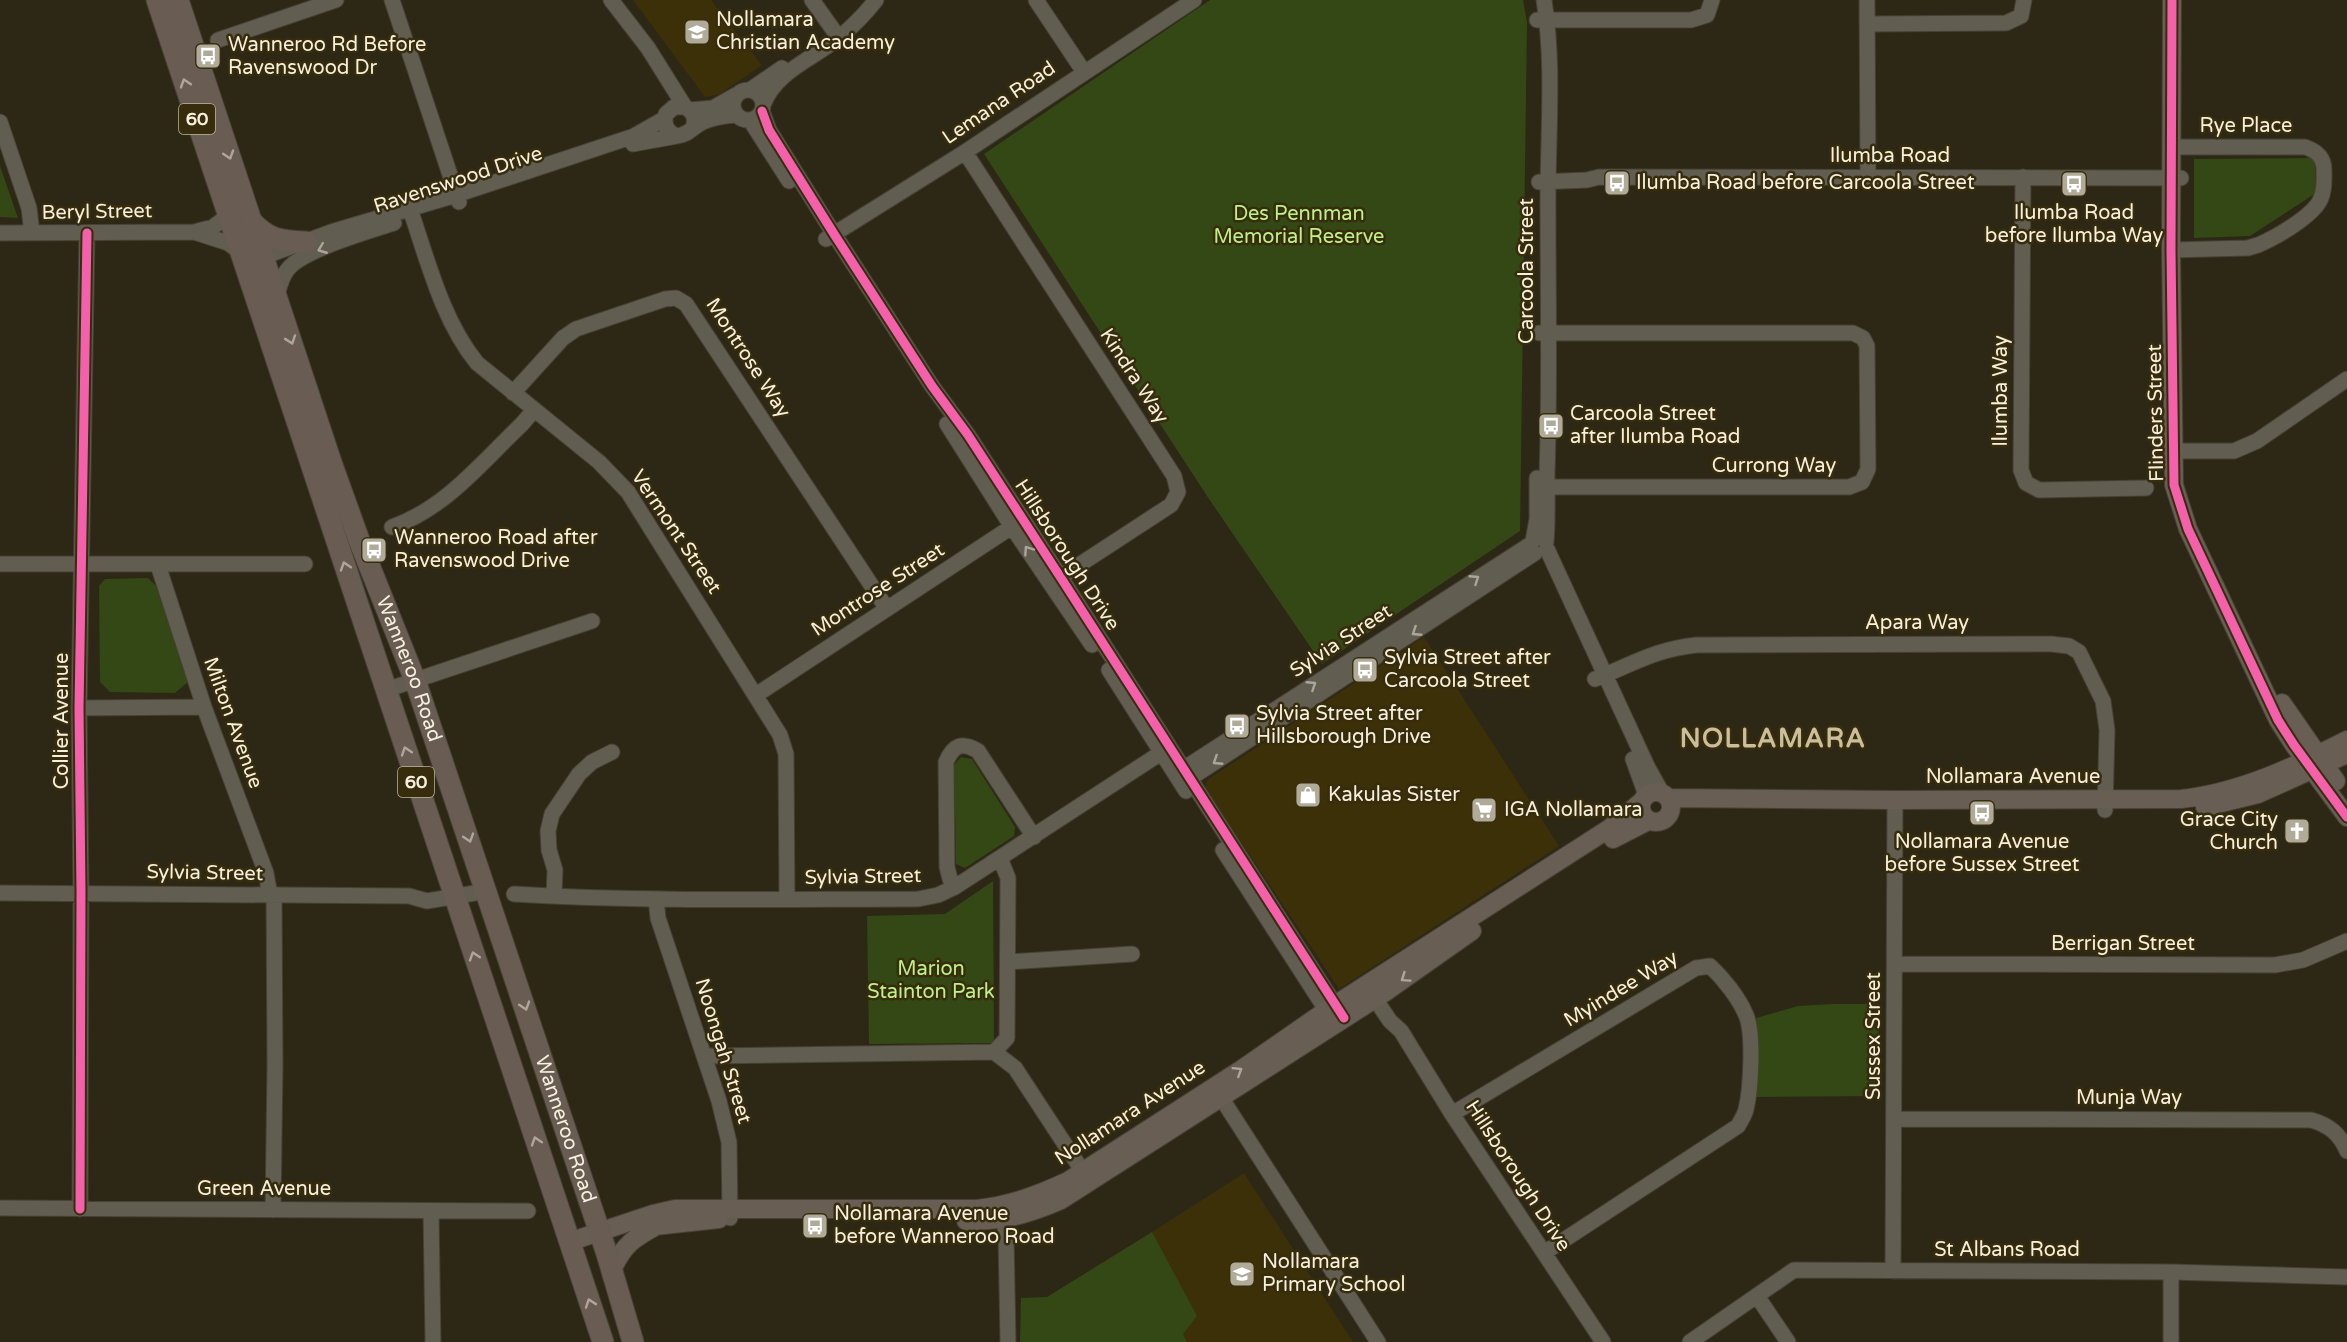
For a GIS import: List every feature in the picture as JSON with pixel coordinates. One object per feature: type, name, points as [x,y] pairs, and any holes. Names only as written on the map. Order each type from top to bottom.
[{"type":"highway","name":"Wanneroo Road","points":[[157,0],[603,1342]]},
{"type":"highway","name":"Wanneroo Road","points":[[178,0],[276,299],[359,540],[415,680],[601,1236],[633,1342]]},
{"type":"highway","points":[[250,221],[263,234],[272,238],[306,242]]},
{"type":"main road","name":"Flinders Street","points":[[2172,0],[2177,147]]},
{"type":"main road","name":"Flinders Street","points":[[2181,0],[2177,147],[2176,451],[2185,492],[2208,552],[2253,650],[2347,817]]},
{"type":"main road","name":"Nollamara Avenue","points":[[2315,762],[2347,740]]},
{"type":"main road","name":"Nollamara Avenue","points":[[1563,865],[1610,828],[1657,800],[1895,805],[2105,804],[2199,797],[2347,754]]},
{"type":"main road","name":"Flinders Street","points":[[2315,762],[2344,792]]},
{"type":"main road","points":[[2344,792],[2343,776],[2347,769]]},
{"type":"main road","name":"Nollamara Avenue","points":[[601,1236],[635,1220],[675,1209],[730,1213],[977,1209],[1022,1216],[1061,1200],[1086,1175],[1375,990],[1563,865],[1631,828],[1648,821],[1660,822],[1667,818],[1657,800]]},
{"type":"main road","points":[[1648,821],[1642,814],[1657,800]]},
{"type":"main road","points":[[588,1198],[608,1217],[635,1220]]},
{"type":"main road","name":"Nollamara Avenue","points":[[570,1245],[660,1224],[730,1213]]},
{"type":"main road","points":[[612,1270],[620,1251],[630,1241],[660,1224]]},
{"type":"street","points":[[218,40],[336,0]]},
{"type":"street","points":[[392,0],[457,199]]},
{"type":"street","points":[[611,0],[648,48],[657,65],[694,118],[693,128]]},
{"type":"street","points":[[812,0],[837,35]]},
{"type":"street","points":[[665,117],[674,107],[713,108],[743,92],[837,35],[866,0]]},
{"type":"street","points":[[657,65],[665,95],[665,117],[668,130],[677,136],[684,135],[711,118],[753,113],[782,77],[837,35],[876,0]]},
{"type":"street","points":[[1036,0],[1084,72]]},
{"type":"street","name":"Lemana Road","points":[[830,237],[965,152],[1194,0]]},
{"type":"street","name":"Carcoola Street","points":[[1534,0],[1542,20],[1549,65],[1543,178],[1542,487],[1548,521],[1538,547],[1657,800]]},
{"type":"street","name":"Carcoola Street","points":[[1542,20],[1544,0]]},
{"type":"street","points":[[1542,20],[1691,20],[1707,15],[1712,0]]},
{"type":"street","points":[[1867,0],[1868,177]]},
{"type":"street","points":[[1867,24],[2006,23],[2021,16],[2024,0]]},
{"type":"street","points":[[743,92],[733,103],[753,113]]},
{"type":"street","name":"Hillsborough Drive","points":[[743,92],[759,95],[753,113],[830,237],[957,438],[1056,581],[1101,658],[1183,777],[1335,1014]]},
{"type":"street","name":"Ravenswood Drive","points":[[457,199],[634,136],[665,117]]},
{"type":"street","points":[[0,122],[29,208],[32,233]]},
{"type":"street","name":"Ravenswood Drive","points":[[276,299],[287,270],[294,263],[412,213],[645,141],[677,136]]},
{"type":"street","name":"Rye Place","points":[[2176,250],[2248,248],[2267,241],[2313,211],[2321,201],[2324,191],[2321,156],[2305,147],[2177,147]]},
{"type":"street","name":"Kindra Way","points":[[965,152],[1174,476],[1178,492],[1171,505],[1056,581]]},
{"type":"street","name":"Ilumba Way","points":[[2023,177],[2021,470],[2026,483],[2039,490],[2146,488]]},
{"type":"street","name":"Ilumba Road","points":[[1543,178],[2177,178]]},
{"type":"street","name":"Ravenswood Drive","points":[[263,257],[363,222],[412,213]]},
{"type":"street","name":"Vermont Street","points":[[412,213],[450,320],[462,344],[477,363],[599,462],[628,492],[780,735],[786,754],[787,899]]},
{"type":"street","name":"Beryl Street","points":[[0,233],[194,232],[213,227],[229,215]]},
{"type":"street","name":"Beryl Street","points":[[194,232],[228,243],[240,252]]},
{"type":"street","name":"Collier Avenue","points":[[80,1209],[79,708],[87,233]]},
{"type":"street","points":[[263,257],[259,277],[268,334]]},
{"type":"street","name":"Montrose Way","points":[[513,393],[563,338],[576,329],[665,299],[676,298],[686,304],[887,609]]},
{"type":"street","name":"Currong Way","points":[[1542,487],[1849,487],[1862,482],[1868,469],[1868,346],[1863,338],[1852,333],[1544,332]]},
{"type":"street","points":[[2176,451],[2234,451],[2257,441],[2347,379]]},
{"type":"street","points":[[392,527],[410,521],[441,502],[534,410]]},
{"type":"street","name":"Montrose Street","points":[[756,695],[1017,523]]},
{"type":"street","name":"Sylvia Street","points":[[1183,777],[1538,547]]},
{"type":"street","points":[[0,564],[305,564]]},
{"type":"street","name":"Milton Avenue","points":[[158,565],[204,707],[266,873],[272,895],[273,1210]]},
{"type":"street","points":[[386,690],[592,621]]},
{"type":"street","name":"Apara Way","points":[[1600,677],[1645,656],[1673,647],[1697,645],[2051,644],[2069,646],[2079,652],[2103,701],[2107,730],[2105,804]]},
{"type":"street","points":[[79,708],[204,707]]},
{"type":"street","points":[[955,887],[947,867],[946,762],[950,752],[958,746],[969,746],[978,751],[1034,837]]},
{"type":"street","name":"Sylvia Street","points":[[514,894],[656,899],[918,899],[938,895],[955,887],[1034,837],[1165,750]]},
{"type":"street","points":[[554,896],[555,870],[549,850],[548,831],[552,814],[579,774],[592,762],[612,752]]},
{"type":"street","name":"Sussex Street","points":[[1893,1271],[1896,1119],[1895,805]]},
{"type":"street","points":[[994,1052],[1006,1038],[1008,878],[1000,858]]},
{"type":"street","name":"Sylvia Street","points":[[0,893],[409,896],[427,901],[485,887]]},
{"type":"street","name":"Noongah Street","points":[[656,899],[658,918],[705,1056],[729,1142],[730,1213]]},
{"type":"street","name":"Berrigan Street","points":[[1895,964],[2282,965],[2303,960],[2347,941]]},
{"type":"street","points":[[1008,962],[1132,954]]},
{"type":"street","name":"Myindee Way","points":[[1452,1114],[1696,968],[1710,966],[1746,1014],[1750,1030],[1749,1096],[1746,1112],[1738,1125],[1544,1253]]},
{"type":"street","name":"Hillsborough Drive","points":[[1375,990],[1399,1018],[1401,1031],[1452,1114],[1602,1342]]},
{"type":"street","points":[[705,1056],[994,1052],[1015,1068],[1086,1175]]},
{"type":"street","points":[[1217,1092],[1378,1342]]},
{"type":"street","name":"Munja Way","points":[[1896,1119],[2311,1120],[2332,1129],[2342,1139],[2347,1151]]},
{"type":"street","name":"Green Avenue","points":[[0,1208],[528,1211]]},
{"type":"street","points":[[431,1211],[433,1342]]},
{"type":"street","points":[[1003,1213],[1008,1342]]},
{"type":"street","name":"St Albans Road","points":[[1690,1342],[1794,1270],[2171,1272],[2347,1277]]},
{"type":"street","points":[[2171,1272],[2171,1342]]},
{"type":"street","points":[[1757,1296],[1788,1342]]},
{"type":"shaded area","name":"Nollamara Christian Academy","points":[[633,0],[711,0],[762,65],[720,94],[705,97]]},
{"type":"shaded area","points":[[1424,637],[1559,846],[1339,989],[1205,788],[1207,780]]},
{"type":"shaded area","name":"Nollamara Primary School","points":[[1244,1173],[1353,1342],[1187,1342],[1152,1232]]},
{"type":"green space","name":"Des Pennman Memorial Reserve","points":[[1210,0],[1523,0],[1527,22],[1520,531],[1322,664],[1209,499],[984,154]]},
{"type":"green space","points":[[2310,158],[2315,161],[2316,193],[2250,236],[2194,238],[2194,159]]},
{"type":"green space","points":[[0,166],[18,218],[0,217]]},
{"type":"green space","points":[[148,578],[156,586],[188,682],[175,693],[110,692],[100,682],[99,586],[105,579]]},
{"type":"green space","points":[[961,757],[972,759],[1015,827],[1014,836],[965,868],[956,864],[954,765]]},
{"type":"green space","name":"Marion Stainton Park","points":[[993,881],[994,1043],[869,1044],[867,916],[945,914]]},
{"type":"green space","points":[[1879,1004],[1878,1096],[1755,1097],[1756,1018],[1798,1006]]},
{"type":"green space","points":[[1152,1232],[1197,1316],[1183,1334],[1187,1342],[1020,1342],[1021,1298],[1047,1297]]},
{"type":"cycle path","points":[[2172,0],[2171,250],[2174,485],[2188,529],[2278,720],[2347,817]]},
{"type":"cycle path","points":[[762,111],[769,130],[834,234],[932,386],[968,435],[1344,1018]]},
{"type":"cycle path","points":[[80,1209],[79,708],[87,233]]},
{"type":"place","name":"Nollamara Christian Academy","points":[[697,32]]},
{"type":"place","name":"Wanneroo Rd Before Ravenswood Dr","points":[[208,56]]},
{"type":"place","name":"Ilumba Road before Carcoola Street","points":[[1617,183]]},
{"type":"place","name":"Ilumba Road before Ilumba Way","points":[[2074,184]]},
{"type":"place","name":"Carcoola Street after Ilumba Road","points":[[1551,426]]},
{"type":"place","name":"Wanneroo Road after Ravenswood Drive","points":[[374,550]]},
{"type":"place","name":"Sylvia Street after Carcoola Street","points":[[1365,670]]},
{"type":"place","name":"Sylvia Street after Hillsborough Drive","points":[[1237,726]]},
{"type":"place","name":"Kakulas Sister","points":[[1308,795]]},
{"type":"place","name":"IGA Nollamara","points":[[1484,810]]},
{"type":"place","name":"Nollamara Avenue before Sussex Street","points":[[1982,813]]},
{"type":"place","name":"Grace City Church","points":[[2297,831]]},
{"type":"place","name":"Nollamara Avenue before Wanneroo Road","points":[[815,1226]]},
{"type":"place","name":"Nollamara Primary School","points":[[1242,1274]]},
{"type":"district","name":"NOLLAMARA","points":[[1773,738]]}]
